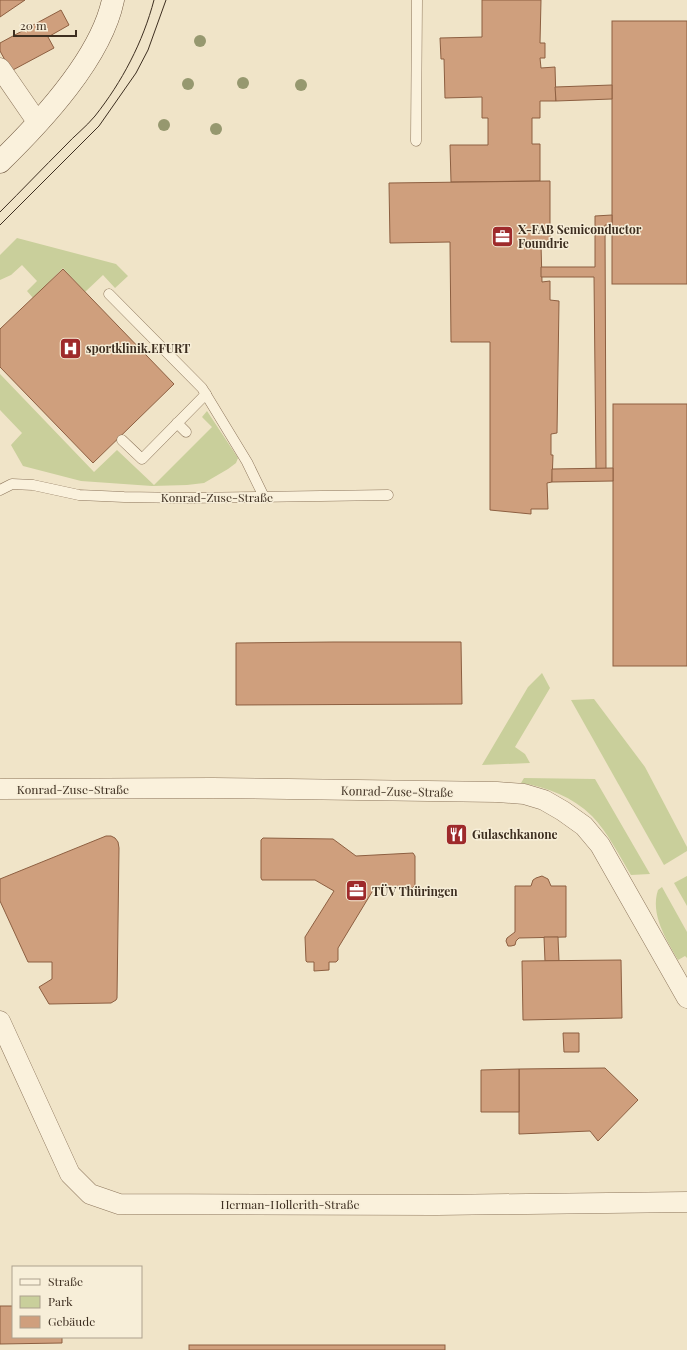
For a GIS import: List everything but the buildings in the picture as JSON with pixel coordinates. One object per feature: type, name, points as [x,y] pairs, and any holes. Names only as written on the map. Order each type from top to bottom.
[{"type":"main road","points":[[0,162],[38,123],[74,80],[96,44],[111,13],[114,0]]},
{"type":"street","points":[[0,68],[38,123]]},
{"type":"street","name":"Konrad-Zuse-Straße","points":[[4,789],[214,788],[497,792],[524,794],[544,800],[563,810],[584,826],[596,840],[687,998]]},
{"type":"street","name":"Herman-Hollerith-Straße","points":[[0,1021],[70,1174],[90,1194],[119,1204],[437,1205],[687,1202]]},
{"type":"lane","points":[[416,141],[417,0]]},
{"type":"lane","points":[[109,294],[202,388],[247,462],[264,497]]},
{"type":"lane","points":[[122,440],[142,459],[206,394]]},
{"type":"lane","points":[[177,423],[186,432]]},
{"type":"lane","name":"Konrad-Zuse-Straße","points":[[0,490],[12,484],[33,485],[79,495],[110,497],[388,495]]},
{"type":"green space","points":[[17,238],[116,264],[128,276],[115,288],[103,275],[85,292],[63,268],[33,298],[27,291],[37,281],[22,265],[11,275],[0,280],[0,255]]},
{"type":"green space","points":[[0,374],[94,472],[117,450],[154,485],[212,427],[202,417],[207,411],[238,458],[236,463],[228,469],[204,483],[187,485],[152,486],[81,481],[23,466],[11,445],[22,433],[0,410]]},
{"type":"green space","points":[[542,673],[550,688],[515,747],[525,754],[530,763],[482,765],[528,687]]},
{"type":"green space","points":[[594,699],[645,767],[687,847],[687,851],[664,865],[571,700]]},
{"type":"green space","points":[[524,778],[595,779],[650,874],[631,875],[608,837],[585,809],[568,798],[550,790],[521,783]]},
{"type":"green space","points":[[687,876],[687,906],[674,883]]},
{"type":"green space","points":[[662,887],[687,932],[687,958],[685,956],[678,960],[660,926],[656,908],[656,899],[658,890]]},
{"type":"tram line","points":[[0,212],[88,124],[105,103],[123,75],[138,46],[154,0]]},
{"type":"tram line","points":[[0,225],[99,126],[136,73],[148,50],[166,0]]},
{"type":"place","name":"X-FAB Semiconductor Foundrie","points":[[503,236]]},
{"type":"place","name":"sportklinik.EFURT","points":[[70,348]]},
{"type":"place","name":"Gulaschkanone","points":[[457,834]]},
{"type":"place","name":"TÜV Thüringen","points":[[356,891]]}]
